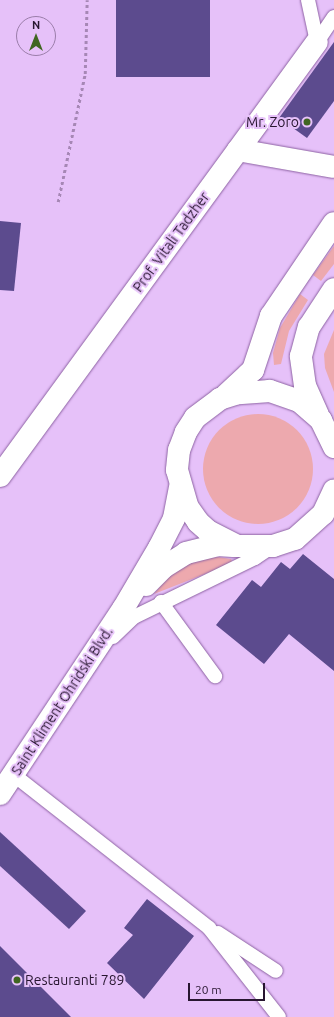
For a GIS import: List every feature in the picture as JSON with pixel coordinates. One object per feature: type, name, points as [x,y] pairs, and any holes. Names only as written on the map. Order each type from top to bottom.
[{"type":"main road","name":"Prof. Vitali Tadzher","points":[[0,476],[317,42]]},
{"type":"main road","points":[[238,150],[334,167]]},
{"type":"main road","points":[[238,546],[208,531],[198,522],[187,506],[180,488],[177,470],[179,450],[186,432],[205,408],[220,399],[253,370],[271,316],[334,223]]},
{"type":"main road","points":[[329,435],[305,386],[301,356],[309,327],[334,289]]},
{"type":"main road","points":[[220,399],[238,393],[270,391],[299,401],[329,435]]},
{"type":"main road","name":"Saint Kliment Ohridski Blvd.","points":[[0,794],[123,609],[174,518],[180,488]]},
{"type":"main road","points":[[295,539],[323,514],[334,490]]},
{"type":"main road","name":"Saint Kliment Ohridski Blvd.","points":[[123,609],[164,567],[186,553],[217,544],[238,546],[273,546],[334,524]]},
{"type":"lane","points":[[308,0],[317,42]]},
{"type":"lane","points":[[317,42],[334,16]]},
{"type":"lane","points":[[89,659],[134,617],[161,602],[255,558],[273,546]]},
{"type":"lane","points":[[161,602],[215,676]]},
{"type":"lane","points":[[14,775],[209,928],[276,971]]},
{"type":"lane","points":[[209,928],[279,1017]]},
{"type":"path","points":[[58,202],[85,74],[87,0]]},
{"type":"shaded area","points":[[334,246],[334,264],[321,281],[313,275]]},
{"type":"shaded area","points":[[300,294],[308,300],[289,331],[281,364],[274,365],[273,353],[280,328]]},
{"type":"shaded area","points":[[334,330],[334,392],[325,368],[324,354]]},
{"type":"shaded area","points":[[258,414],[279,418],[289,423],[297,430],[304,438],[309,448],[313,469],[309,490],[304,500],[297,508],[289,515],[279,520],[258,524],[237,520],[227,515],[219,508],[212,500],[207,490],[203,469],[207,448],[212,438],[219,430],[227,423],[237,418]]},
{"type":"shaded area","points":[[218,557],[231,559],[233,563],[154,594],[175,568],[206,558]]},
{"type":"building","points":[[116,0],[210,0],[210,77],[116,77]]},
{"type":"building","points":[[334,42],[334,101],[307,138],[279,118]]},
{"type":"building","points":[[0,221],[21,223],[14,291],[0,290]]},
{"type":"building","points":[[303,554],[334,579],[334,671],[289,634],[264,664],[216,625],[252,580],[261,587],[281,562],[290,569]]},
{"type":"building","points":[[0,832],[86,911],[69,929],[0,866]]},
{"type":"building","points":[[147,899],[194,936],[144,999],[107,963],[133,935],[124,928]]},
{"type":"building","name":"Restauranti 789","points":[[0,946],[71,1017],[0,1017]]},
{"type":"place","name":"Mr. Zoro","points":[[307,122]]},
{"type":"place","name":"Restauranti 789","points":[[17,980]]}]
